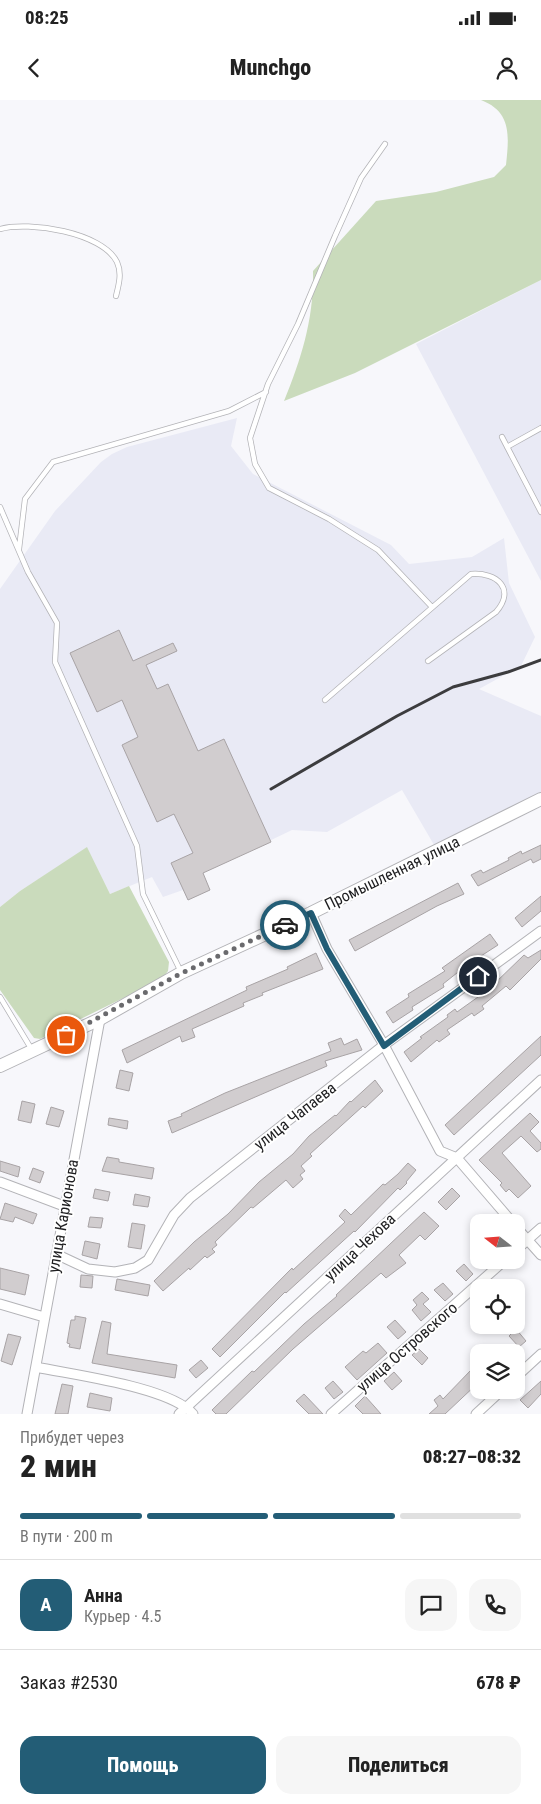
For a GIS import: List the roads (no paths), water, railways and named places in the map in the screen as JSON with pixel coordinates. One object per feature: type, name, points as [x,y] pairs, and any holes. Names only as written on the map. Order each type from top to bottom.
[{"type":"street","name":"Промышленная улица","points":[[0,1066],[100,1018],[182,973],[311,913],[541,799]]},
{"type":"street","points":[[311,913],[327,949],[384,1046],[440,1151],[457,1158],[505,1214]]},
{"type":"street","name":"улица Чапаева","points":[[56,1254],[88,1269],[114,1272],[134,1268],[148,1260],[174,1215],[190,1198],[384,1046],[541,931]]},
{"type":"street","name":"улица Карионова","points":[[27,1414],[100,1018]]},
{"type":"street","name":"улица Чехова","points":[[179,1414],[190,1410],[541,1080]]},
{"type":"street","points":[[0,1182],[64,1206]]},
{"type":"street","points":[[525,1242],[541,1228]]},
{"type":"street","points":[[525,1237],[541,1255]]},
{"type":"street","name":"улица Островского","points":[[331,1414],[495,1269]]},
{"type":"street","points":[[0,1304],[44,1317]]},
{"type":"street","points":[[525,1369],[541,1354]]},
{"type":"street","points":[[36,1367],[147,1390],[190,1410]]},
{"type":"street","points":[[476,1414],[492,1399]]},
{"type":"lane","points":[[385,144],[362,178],[266,392],[250,438],[255,464],[269,488],[328,519],[378,550],[432,607]]},
{"type":"lane","points":[[0,229],[43,226],[66,232],[94,243],[109,253],[118,264],[120,279],[116,296]]},
{"type":"lane","points":[[19,550],[25,500],[53,462],[229,411],[266,392]]},
{"type":"lane","points":[[508,447],[541,428]]},
{"type":"lane","points":[[502,437],[541,512]]},
{"type":"lane","points":[[0,507],[19,550],[57,623],[55,662],[137,846],[143,894],[182,973]]},
{"type":"lane","points":[[325,700],[471,574],[496,579],[504,589],[505,596],[502,605],[496,612],[428,661]]},
{"type":"lane","points":[[0,997],[32,1051]]},
{"type":"railway","points":[[271,789],[397,716],[453,687],[508,672],[541,660]]}]
